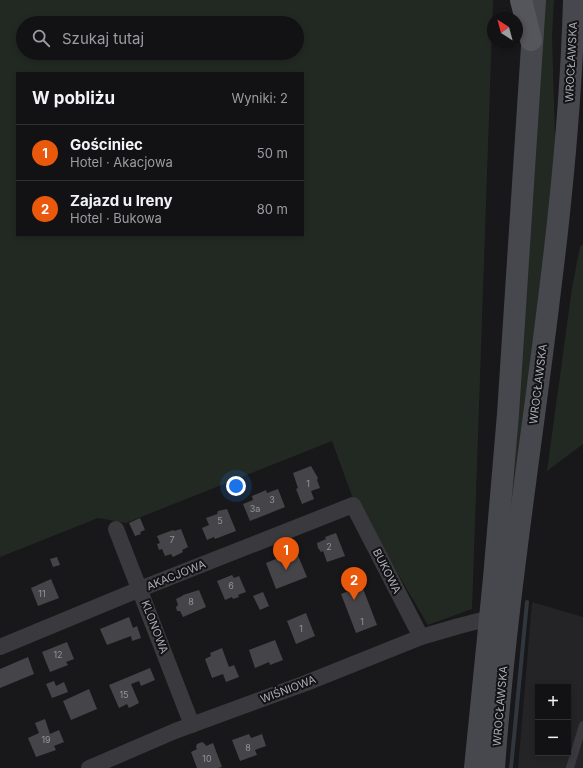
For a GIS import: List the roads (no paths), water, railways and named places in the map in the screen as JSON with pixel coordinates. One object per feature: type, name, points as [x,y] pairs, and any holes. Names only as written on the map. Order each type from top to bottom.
[{"type":"main road","points":[[521,0],[531,40]]},
{"type":"main road","name":"WROCŁAWSKA","points":[[475,768],[508,414],[531,40],[535,0]]},
{"type":"main road","name":"WROCŁAWSKA","points":[[494,768],[516,554],[560,209],[568,119],[574,0]]},
{"type":"street","name":"AKACJOWA","points":[[0,647],[140,589],[353,505]]},
{"type":"street","name":"BUKOWA","points":[[353,505],[421,637]]},
{"type":"street","name":"KLONOWA","points":[[116,529],[192,725]]},
{"type":"street","name":"WIŚNIOWA","points":[[89,768],[192,725],[306,683],[421,637],[490,618]]},
{"type":"lane","points":[[570,768],[583,724]]},
{"type":"waterway","points":[[511,768],[527,602]]},
{"type":"place","name":"Gościniec","points":[[286,570]]},
{"type":"place","name":"Zajazd u Ireny","points":[[354,600]]}]
